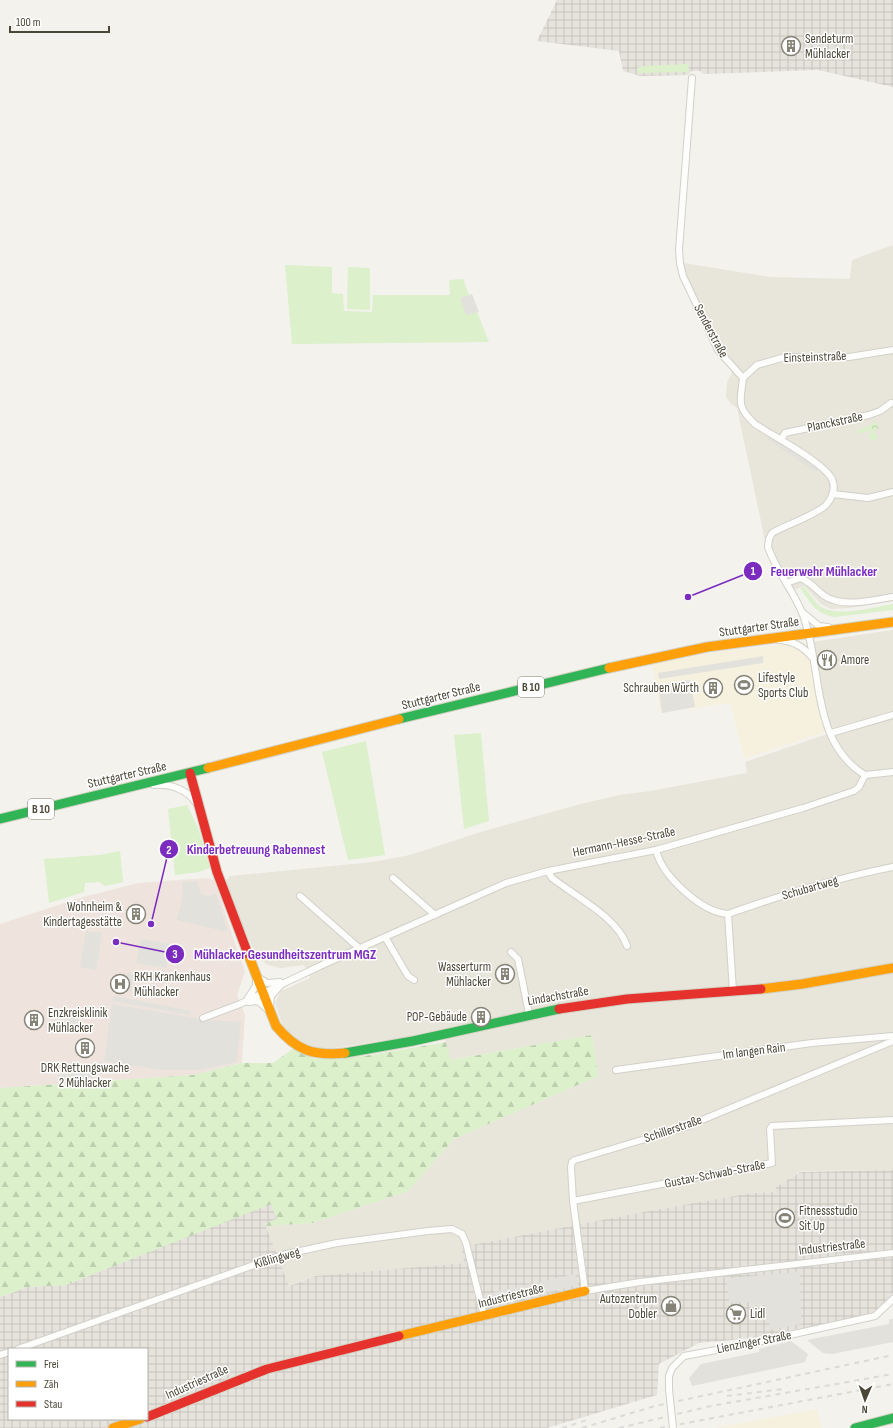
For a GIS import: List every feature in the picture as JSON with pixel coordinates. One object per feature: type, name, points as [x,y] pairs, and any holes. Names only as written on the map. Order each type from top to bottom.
[{"type":"street","name":"Senderstraße","points":[[692,78],[680,263],[683,276],[718,350],[723,358],[738,371],[743,378]]},
{"type":"street","name":"Einsteinstraße","points":[[743,378],[757,365],[785,357],[849,357],[893,350]]},
{"type":"street","points":[[743,378],[740,397],[744,411],[755,424],[826,471],[832,480],[833,494],[823,507],[777,530],[770,536],[768,547],[770,554],[801,611],[808,634],[821,703],[831,733],[848,762],[866,775],[893,772]]},
{"type":"street","name":"Planckstraße","points":[[781,440],[785,433],[864,416],[880,411],[891,403]]},
{"type":"street","points":[[833,494],[868,498],[893,492]]},
{"type":"street","points":[[786,583],[801,578],[812,583],[823,595],[837,601],[851,603],[893,597]]},
{"type":"street","points":[[801,611],[819,626],[845,629]]},
{"type":"street","name":"Stuttgarter Straße","points":[[0,818],[134,787],[621,664],[684,651],[893,622]]},
{"type":"street","points":[[764,640],[795,643],[803,647],[812,657]]},
{"type":"street","points":[[831,733],[893,715]]},
{"type":"street","points":[[190,773],[217,872],[263,992]]},
{"type":"street","name":"Hermann-Hesse-Straße","points":[[203,1018],[240,1004],[359,948],[506,883],[548,871],[656,850],[803,808],[854,791],[859,787],[866,775]]},
{"type":"street","points":[[134,787],[159,784],[179,788],[192,796],[199,808]]},
{"type":"street","points":[[656,850],[658,860],[680,887],[717,913],[728,914],[733,990]]},
{"type":"street","name":"Schubartweg","points":[[728,914],[790,893],[860,873],[893,867]]},
{"type":"street","points":[[548,871],[552,878],[613,925],[622,935],[627,946]]},
{"type":"street","points":[[393,878],[435,915]]},
{"type":"street","points":[[300,896],[359,948]]},
{"type":"street","points":[[385,937],[408,976],[414,980]]},
{"type":"street","points":[[511,952],[515,954],[518,959],[529,1014]]},
{"type":"street","name":"Lindachstraße","points":[[263,992],[276,1026],[283,1035],[299,1048],[316,1054],[326,1054],[367,1050],[432,1038],[529,1014],[593,1003],[790,986],[893,968]]},
{"type":"street","name":"Hermann-Hesse-Straße","points":[[256,974],[259,979],[267,983],[289,980]]},
{"type":"street","name":"Hermann-Hesse-Straße","points":[[240,1004],[254,991],[256,986],[256,974]]},
{"type":"street","points":[[272,1015],[271,996],[273,992],[289,980]]},
{"type":"street","points":[[240,1004],[258,1001],[263,1004],[272,1015]]},
{"type":"street","name":"Im langen Rain","points":[[616,1070],[812,1043],[893,1036]]},
{"type":"street","name":"Schillerstraße","points":[[585,1292],[573,1202],[571,1167],[574,1161],[685,1127],[893,1041]]},
{"type":"street","name":"Gustav-Schwab-Straße","points":[[573,1202],[772,1163],[770,1129],[772,1126],[893,1120]]},
{"type":"street","name":"Kißlingweg","points":[[21,1348],[282,1255],[337,1243],[452,1229],[462,1234],[466,1243],[484,1316]]},
{"type":"street","name":"Industriestraße","points":[[148,1417],[198,1398],[253,1372],[279,1364],[585,1292],[640,1282],[893,1253]]},
{"type":"street","name":"Lienzinger Straße","points":[[673,1428],[669,1376],[672,1368],[684,1356],[749,1344],[865,1319],[875,1316],[893,1299]]},
{"type":"street","points":[[855,1428],[893,1418]]},
{"type":"street","points":[[113,1428],[137,1420]]},
{"type":"shaded area","points":[[557,0],[893,0],[893,87],[818,70],[703,74],[700,71],[692,71],[687,75],[640,76],[623,71],[619,51],[537,41]]},
{"type":"shaded area","points":[[893,245],[893,601],[850,608],[831,609],[821,604],[804,586],[787,593],[767,550],[737,408],[731,404],[726,397],[727,382],[733,371],[719,358],[676,266],[677,262],[770,277],[850,279],[852,260]]},
{"type":"shaded area","points":[[472,294],[479,312],[466,315],[460,298]]},
{"type":"shaded area","points":[[769,435],[819,468],[816,472],[767,439]]},
{"type":"shaded area","points":[[893,630],[893,1170],[800,1171],[777,1187],[776,1192],[752,1193],[659,1209],[461,1247],[464,1263],[315,1276],[288,1286],[266,1226],[313,1223],[408,1191],[454,1139],[598,1076],[592,1035],[449,1060],[444,1031],[328,1049],[306,1045],[284,1030],[275,1003],[281,991],[310,978],[304,965],[281,968],[268,965],[257,957],[241,922],[226,881],[230,876],[373,862],[410,855],[484,831],[577,805],[619,795],[650,791],[747,773],[745,762],[833,732],[826,713],[812,642]]},
{"type":"shaded area","points":[[808,642],[828,731],[744,759],[730,703],[661,713],[652,664],[715,652]]},
{"type":"shaded area","points":[[763,656],[763,663],[659,679],[658,673]]},
{"type":"shaded area","points":[[690,680],[695,707],[662,713],[658,685]]},
{"type":"shaded area","name":"RKH Krankenhaus Mühlacker","points":[[207,878],[214,880],[245,972],[237,995],[245,1015],[242,1063],[193,1075],[0,1088],[0,924],[83,897],[138,883]]},
{"type":"shaded area","points":[[197,881],[201,895],[209,896],[216,894],[228,932],[177,920],[183,894],[182,882]]},
{"type":"shaded area","points":[[86,931],[102,933],[96,970],[80,967]]},
{"type":"shaded area","points":[[141,939],[170,944],[166,968],[136,963]]},
{"type":"shaded area","points":[[126,973],[134,974],[131,991],[123,990]]},
{"type":"shaded area","points":[[113,996],[191,1011],[190,1015],[112,1001]]},
{"type":"shaded area","points":[[112,1004],[207,1020],[241,1022],[237,1062],[199,1070],[159,1070],[104,1061]]},
{"type":"shaded area","points":[[67,1017],[78,1019],[76,1030],[65,1028]]},
{"type":"shaded area","points":[[100,1061],[105,1065],[92,1078],[59,1081],[58,1075],[92,1071]]},
{"type":"shaded area","points":[[893,1170],[893,1293],[873,1314],[753,1338],[699,1343],[659,1364],[657,1395],[547,1428],[0,1428],[0,1297],[27,1287],[66,1285],[271,1203],[277,1219],[265,1224],[289,1286],[315,1276],[464,1263],[461,1247],[659,1209],[752,1193],[776,1192],[776,1187],[800,1172]]},
{"type":"shaded area","points":[[800,1272],[801,1324],[770,1330],[769,1323],[766,1323],[765,1305],[755,1305],[755,1302],[729,1303],[727,1282],[731,1282],[730,1278]]},
{"type":"shaded area","points":[[575,1274],[578,1285],[486,1307],[483,1295]]},
{"type":"shaded area","points":[[889,1319],[893,1319],[893,1342],[832,1354],[823,1353],[807,1340],[889,1324]]},
{"type":"shaded area","points":[[791,1341],[808,1354],[805,1362],[692,1386],[689,1378],[701,1364],[759,1352],[759,1349]]},
{"type":"shaded area","points":[[817,1409],[822,1428],[715,1428]]},
{"type":"green space","points":[[688,64],[689,68],[687,72],[638,73],[637,68],[644,66]]},
{"type":"green space","points":[[285,265],[332,267],[332,293],[343,294],[344,311],[372,312],[373,295],[450,295],[449,280],[463,279],[469,295],[460,298],[466,314],[477,312],[489,342],[292,344]]},
{"type":"green space","points":[[348,267],[370,268],[370,310],[347,309]]},
{"type":"green space","points":[[876,421],[879,429],[873,430],[878,438],[873,441],[868,436],[871,434],[870,430],[859,434],[857,430],[869,426]]},
{"type":"green space","points":[[804,587],[820,606],[827,609],[835,611],[855,611],[893,604],[893,610],[834,617],[822,613],[814,607],[800,588]]},
{"type":"green space","points":[[481,733],[489,821],[464,829],[454,735]]},
{"type":"green space","points":[[366,741],[385,855],[348,860],[322,752]]},
{"type":"green space","points":[[187,805],[198,828],[210,868],[199,872],[175,875],[168,809]]},
{"type":"green space","points":[[120,851],[123,882],[105,886],[99,882],[85,883],[84,892],[49,903],[44,859],[100,855]]},
{"type":"green space","points":[[592,1035],[598,1076],[454,1139],[408,1191],[313,1223],[266,1226],[265,1224],[277,1219],[271,1204],[66,1285],[27,1287],[0,1297],[0,1088],[193,1075],[242,1063],[273,1063],[294,1048],[314,1059],[326,1059],[365,1056],[446,1042],[450,1060]]},
{"type":"railway","points":[[582,1428],[655,1406],[893,1355]]},
{"type":"railway","points":[[619,1428],[711,1406],[893,1374]]},
{"type":"railway","points":[[660,1428],[893,1384]]},
{"type":"railway","points":[[727,1396],[783,1389]]},
{"type":"railway","points":[[562,1428],[590,1419]]},
{"type":"traffic: fast","points":[[399,719],[609,668]]},
{"type":"traffic: fast","points":[[0,819],[208,768]]},
{"type":"traffic: fast","points":[[345,1053],[413,1041],[559,1009]]},
{"type":"traffic: fast","points":[[855,1428],[893,1418]]},
{"type":"traffic: slow","points":[[609,668],[707,647],[893,622]]},
{"type":"traffic: slow","points":[[208,768],[399,719]]},
{"type":"traffic: slow","points":[[248,954],[276,1026],[291,1041],[306,1050],[324,1054],[345,1053]]},
{"type":"traffic: slow","points":[[761,989],[802,984],[893,968]]},
{"type":"traffic: slow","points":[[399,1336],[585,1291]]},
{"type":"traffic: slow","points":[[113,1428],[137,1420]]},
{"type":"traffic: jam","points":[[190,773],[217,872],[248,954]]},
{"type":"traffic: jam","points":[[559,1009],[627,999],[761,989]]},
{"type":"traffic: jam","points":[[148,1417],[267,1369],[399,1336]]},
{"type":"place","name":"Sendeturm Mühlacker","points":[[791,46]]},
{"type":"place","name":"Feuerwehr Mühlacker","points":[[688,597]]},
{"type":"place","name":"Amore","points":[[827,660]]},
{"type":"place","name":"Lifestyle Sports Club","points":[[744,685]]},
{"type":"place","name":"Schrauben Würth","points":[[713,688]]},
{"type":"place","name":"Wohnheim & Kindertagesstätte","points":[[136,914]]},
{"type":"place","name":"Kinderbetreuung Rabennest","points":[[151,924]]},
{"type":"place","name":"Mühlacker Gesundheitszentrum MGZ","points":[[116,942]]},
{"type":"place","name":"Wasserturm Mühlacker","points":[[505,974]]},
{"type":"place","name":"RKH Krankenhaus Mühlacker","points":[[120,984]]},
{"type":"place","name":"POP-Gebäude","points":[[481,1017]]},
{"type":"place","name":"Enzkreisklinik Mühlacker","points":[[34,1020]]},
{"type":"place","name":"DRK Rettungswache 2 Mühlacker","points":[[85,1048]]},
{"type":"place","name":"Fitnessstudio Sit Up","points":[[785,1218]]},
{"type":"place","name":"Autozentrum Dobler","points":[[671,1306]]},
{"type":"place","name":"Lidl","points":[[736,1314]]}]
